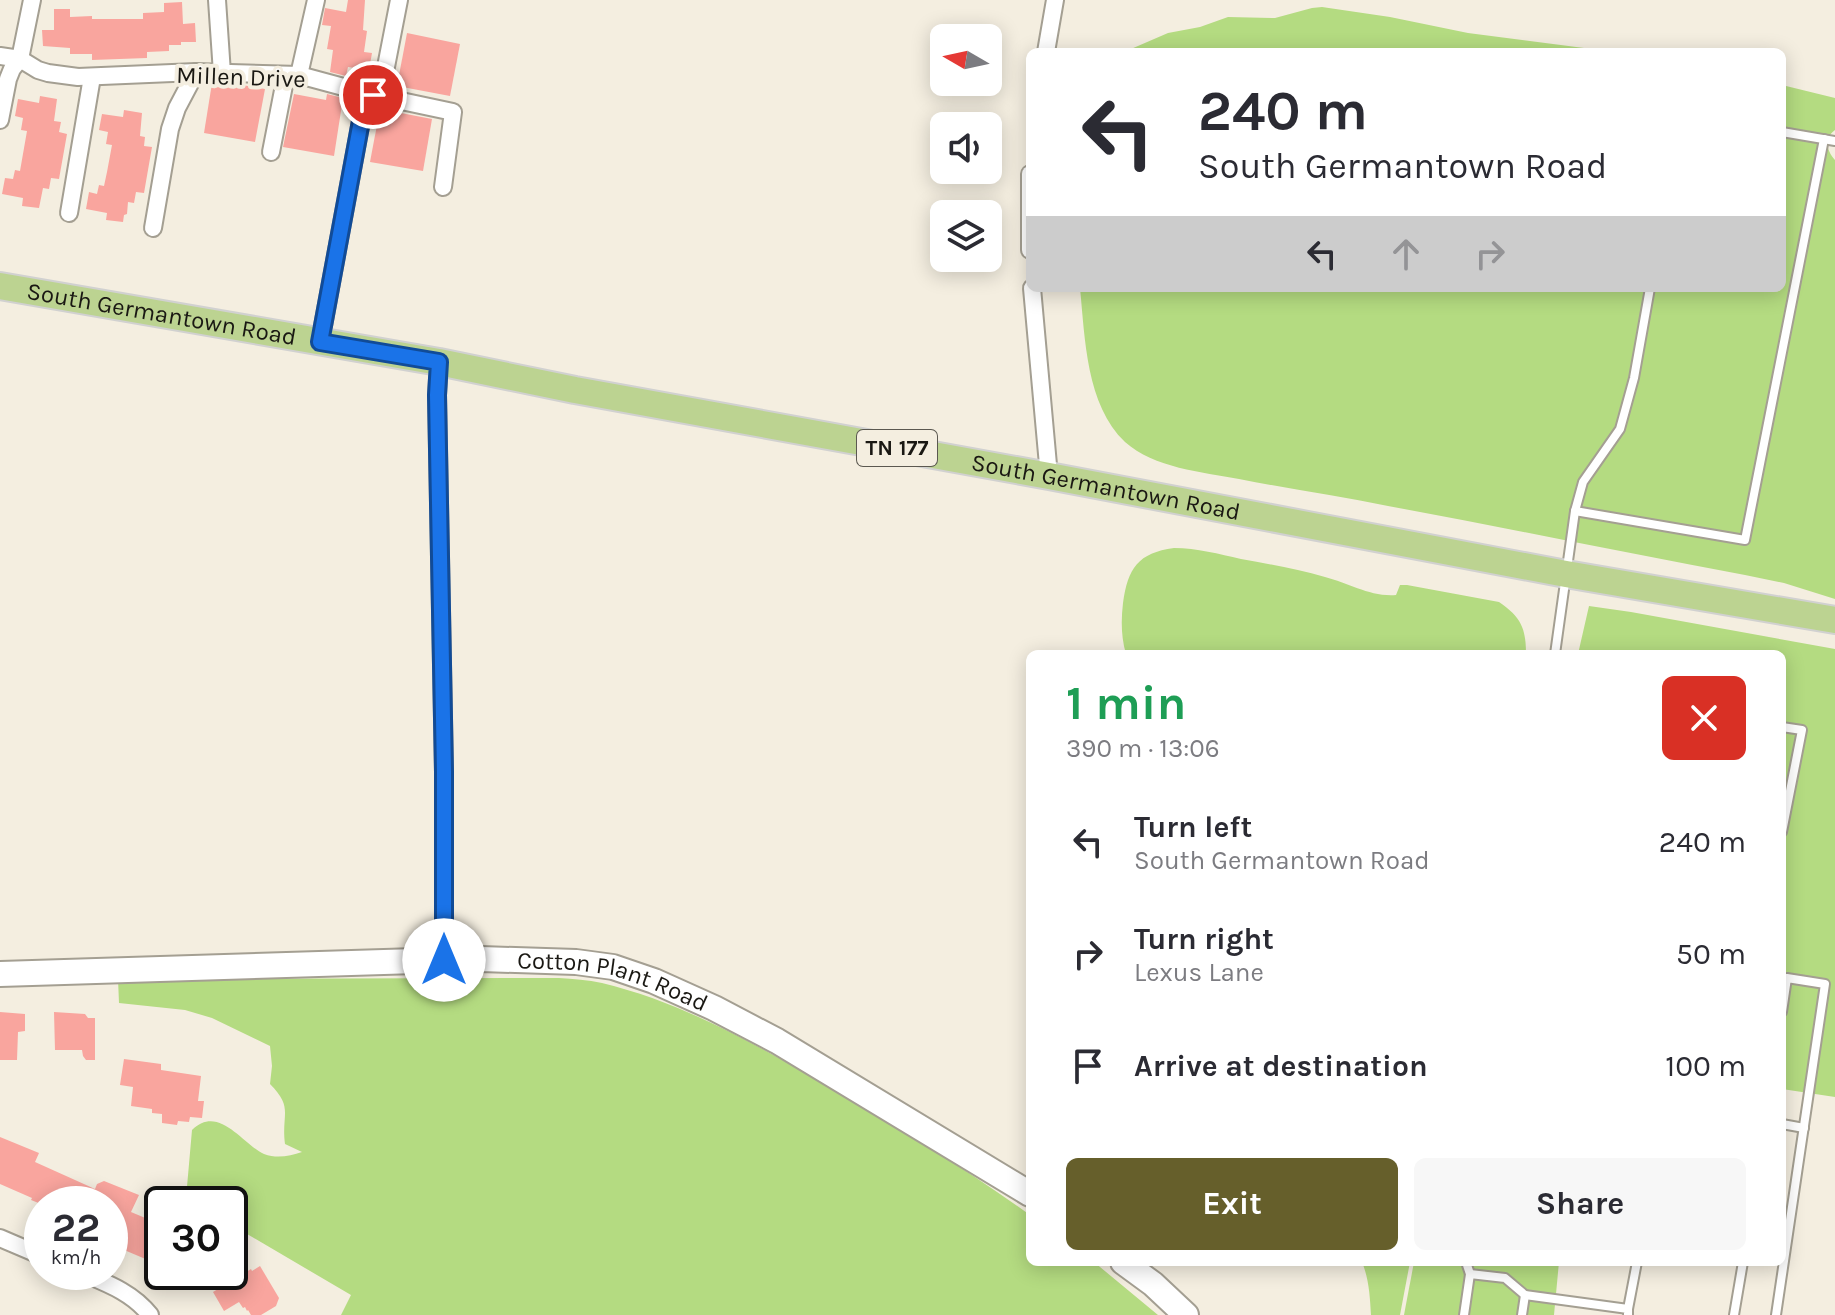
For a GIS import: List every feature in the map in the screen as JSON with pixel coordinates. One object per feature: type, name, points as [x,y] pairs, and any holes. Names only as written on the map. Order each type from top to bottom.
[{"type":"main road","name":"South Germantown Road","points":[[0,286],[439,362],[1566,574],[1835,620]]},
{"type":"street","points":[[0,120],[8,79],[20,59],[32,0]]},
{"type":"street","points":[[217,0],[222,73]]},
{"type":"street","points":[[271,152],[316,0]]},
{"type":"street","points":[[320,342],[361,121],[388,66],[399,0]]},
{"type":"street","points":[[1047,48],[1055,0]]},
{"type":"street","name":"Millen Drive","points":[[0,56],[20,59],[48,73],[92,77],[196,72],[292,75],[453,112],[443,187]]},
{"type":"street","points":[[153,228],[170,129],[196,72]]},
{"type":"street","points":[[69,213],[92,77]]},
{"type":"street","points":[[1032,292],[1049,476]]},
{"type":"street","points":[[439,362],[444,960]]},
{"type":"street","name":"Cotton Plant Road","points":[[0,974],[444,960],[539,960],[613,967],[654,981],[714,1008],[777,1041],[1026,1192]]},
{"type":"street","points":[[0,1238],[24,1248]]},
{"type":"street","points":[[1128,1266],[1186,1315]]},
{"type":"street","points":[[122,1290],[150,1315]]},
{"type":"lane","points":[[1786,133],[1835,141]]},
{"type":"lane","points":[[1575,511],[1745,540],[1824,139]]},
{"type":"lane","points":[[1556,650],[1575,511],[1583,482],[1620,429],[1634,378],[1649,292]]},
{"type":"lane","points":[[1786,728],[1802,730],[1786,812]]},
{"type":"lane","points":[[1786,977],[1825,984],[1786,1248]]},
{"type":"lane","points":[[1786,1125],[1804,1128]]},
{"type":"lane","points":[[1464,1315],[1470,1274],[1467,1266]]},
{"type":"lane","points":[[1470,1274],[1505,1278],[1525,1295],[1628,1312],[1636,1266]]},
{"type":"lane","points":[[1734,1315],[1742,1266]]},
{"type":"lane","points":[[1776,1315],[1783,1266]]},
{"type":"lane","points":[[1522,1315],[1525,1295]]},
{"type":"green space","points":[[1322,7],[1468,33],[1584,48],[1133,48],[1168,33],[1200,27],[1228,17],[1275,18]]},
{"type":"green space","points":[[1786,86],[1835,98],[1835,130],[1828,144],[1835,160],[1835,599],[1745,575],[1164,463],[1137,451],[1112,427],[1095,390],[1086,349],[1080,292],[1786,292]]},
{"type":"green space","points":[[1191,549],[1294,569],[1377,594],[1396,595],[1400,585],[1407,585],[1499,602],[1521,624],[1526,650],[1125,650],[1122,609],[1128,580],[1143,558],[1162,550]]},
{"type":"green space","points":[[1589,606],[1835,649],[1835,1097],[1786,1090],[1786,650],[1579,650]]},
{"type":"green space","points":[[559,978],[602,983],[633,992],[693,1014],[779,1058],[909,1135],[1026,1212],[1026,1266],[1099,1266],[1158,1315],[341,1315],[351,1295],[248,1235],[248,1186],[187,1186],[192,1130],[202,1123],[212,1121],[230,1128],[269,1156],[302,1152],[285,1144],[284,1106],[270,1084],[270,1046],[212,1018],[185,1010],[119,1003],[118,979]]},
{"type":"green space","points":[[1363,1266],[1409,1266],[1400,1315],[1371,1315]]},
{"type":"green space","points":[[1413,1266],[1559,1266],[1554,1315],[1404,1315]]},
{"type":"building","points":[[348,0],[365,0],[363,30],[367,31],[364,52],[372,53],[369,70],[348,67],[346,76],[330,72],[333,50],[327,49],[331,26],[322,25],[325,8],[346,12]]},
{"type":"building","points":[[182,2],[183,24],[195,23],[196,42],[169,45],[169,51],[147,52],[147,58],[92,60],[92,54],[70,54],[70,48],[43,46],[42,30],[54,30],[54,9],[70,9],[70,17],[143,19],[143,13],[164,12],[164,3]]},
{"type":"building","points":[[407,33],[460,44],[450,96],[397,86]]},
{"type":"building","points":[[212,83],[265,89],[255,142],[204,133]]},
{"type":"building","points":[[294,94],[326,100],[327,94],[343,98],[334,156],[283,147]]},
{"type":"building","points":[[40,96],[57,99],[54,121],[61,122],[59,132],[67,134],[59,179],[51,178],[49,189],[43,188],[39,208],[22,206],[23,198],[2,194],[5,178],[13,179],[15,170],[20,171],[27,131],[21,130],[23,118],[15,116],[18,99],[39,103]]},
{"type":"building","points":[[380,109],[432,119],[423,171],[370,162]]},
{"type":"building","points":[[124,110],[142,113],[140,136],[145,137],[144,146],[152,147],[144,193],[136,192],[134,203],[128,202],[123,222],[106,220],[107,213],[86,209],[89,192],[97,194],[99,185],[104,186],[112,145],[106,144],[108,132],[99,130],[102,114],[123,117]]},
{"type":"building","points":[[0,1012],[25,1014],[25,1031],[18,1032],[17,1060],[0,1060]]},
{"type":"building","points":[[54,1012],[85,1014],[88,1018],[95,1018],[95,1060],[86,1060],[82,1050],[55,1050]]},
{"type":"building","points":[[124,1059],[161,1064],[161,1070],[201,1076],[198,1101],[204,1101],[202,1118],[190,1117],[189,1122],[178,1121],[177,1125],[162,1123],[162,1114],[131,1106],[133,1087],[120,1085]]},
{"type":"building","points":[[0,1137],[39,1153],[35,1162],[88,1186],[24,1186],[24,1194],[0,1184]]},
{"type":"building","points":[[104,1181],[116,1186],[96,1186]]},
{"type":"building","points":[[128,1191],[139,1195],[131,1212],[144,1217],[144,1258],[128,1252]]},
{"type":"building","points":[[260,1266],[279,1298],[276,1306],[261,1315],[251,1315],[239,1302],[224,1311],[213,1292],[248,1290],[248,1271]]},
{"type":"route","points":[[373,95],[361,121],[320,342],[439,362],[444,960]]}]
